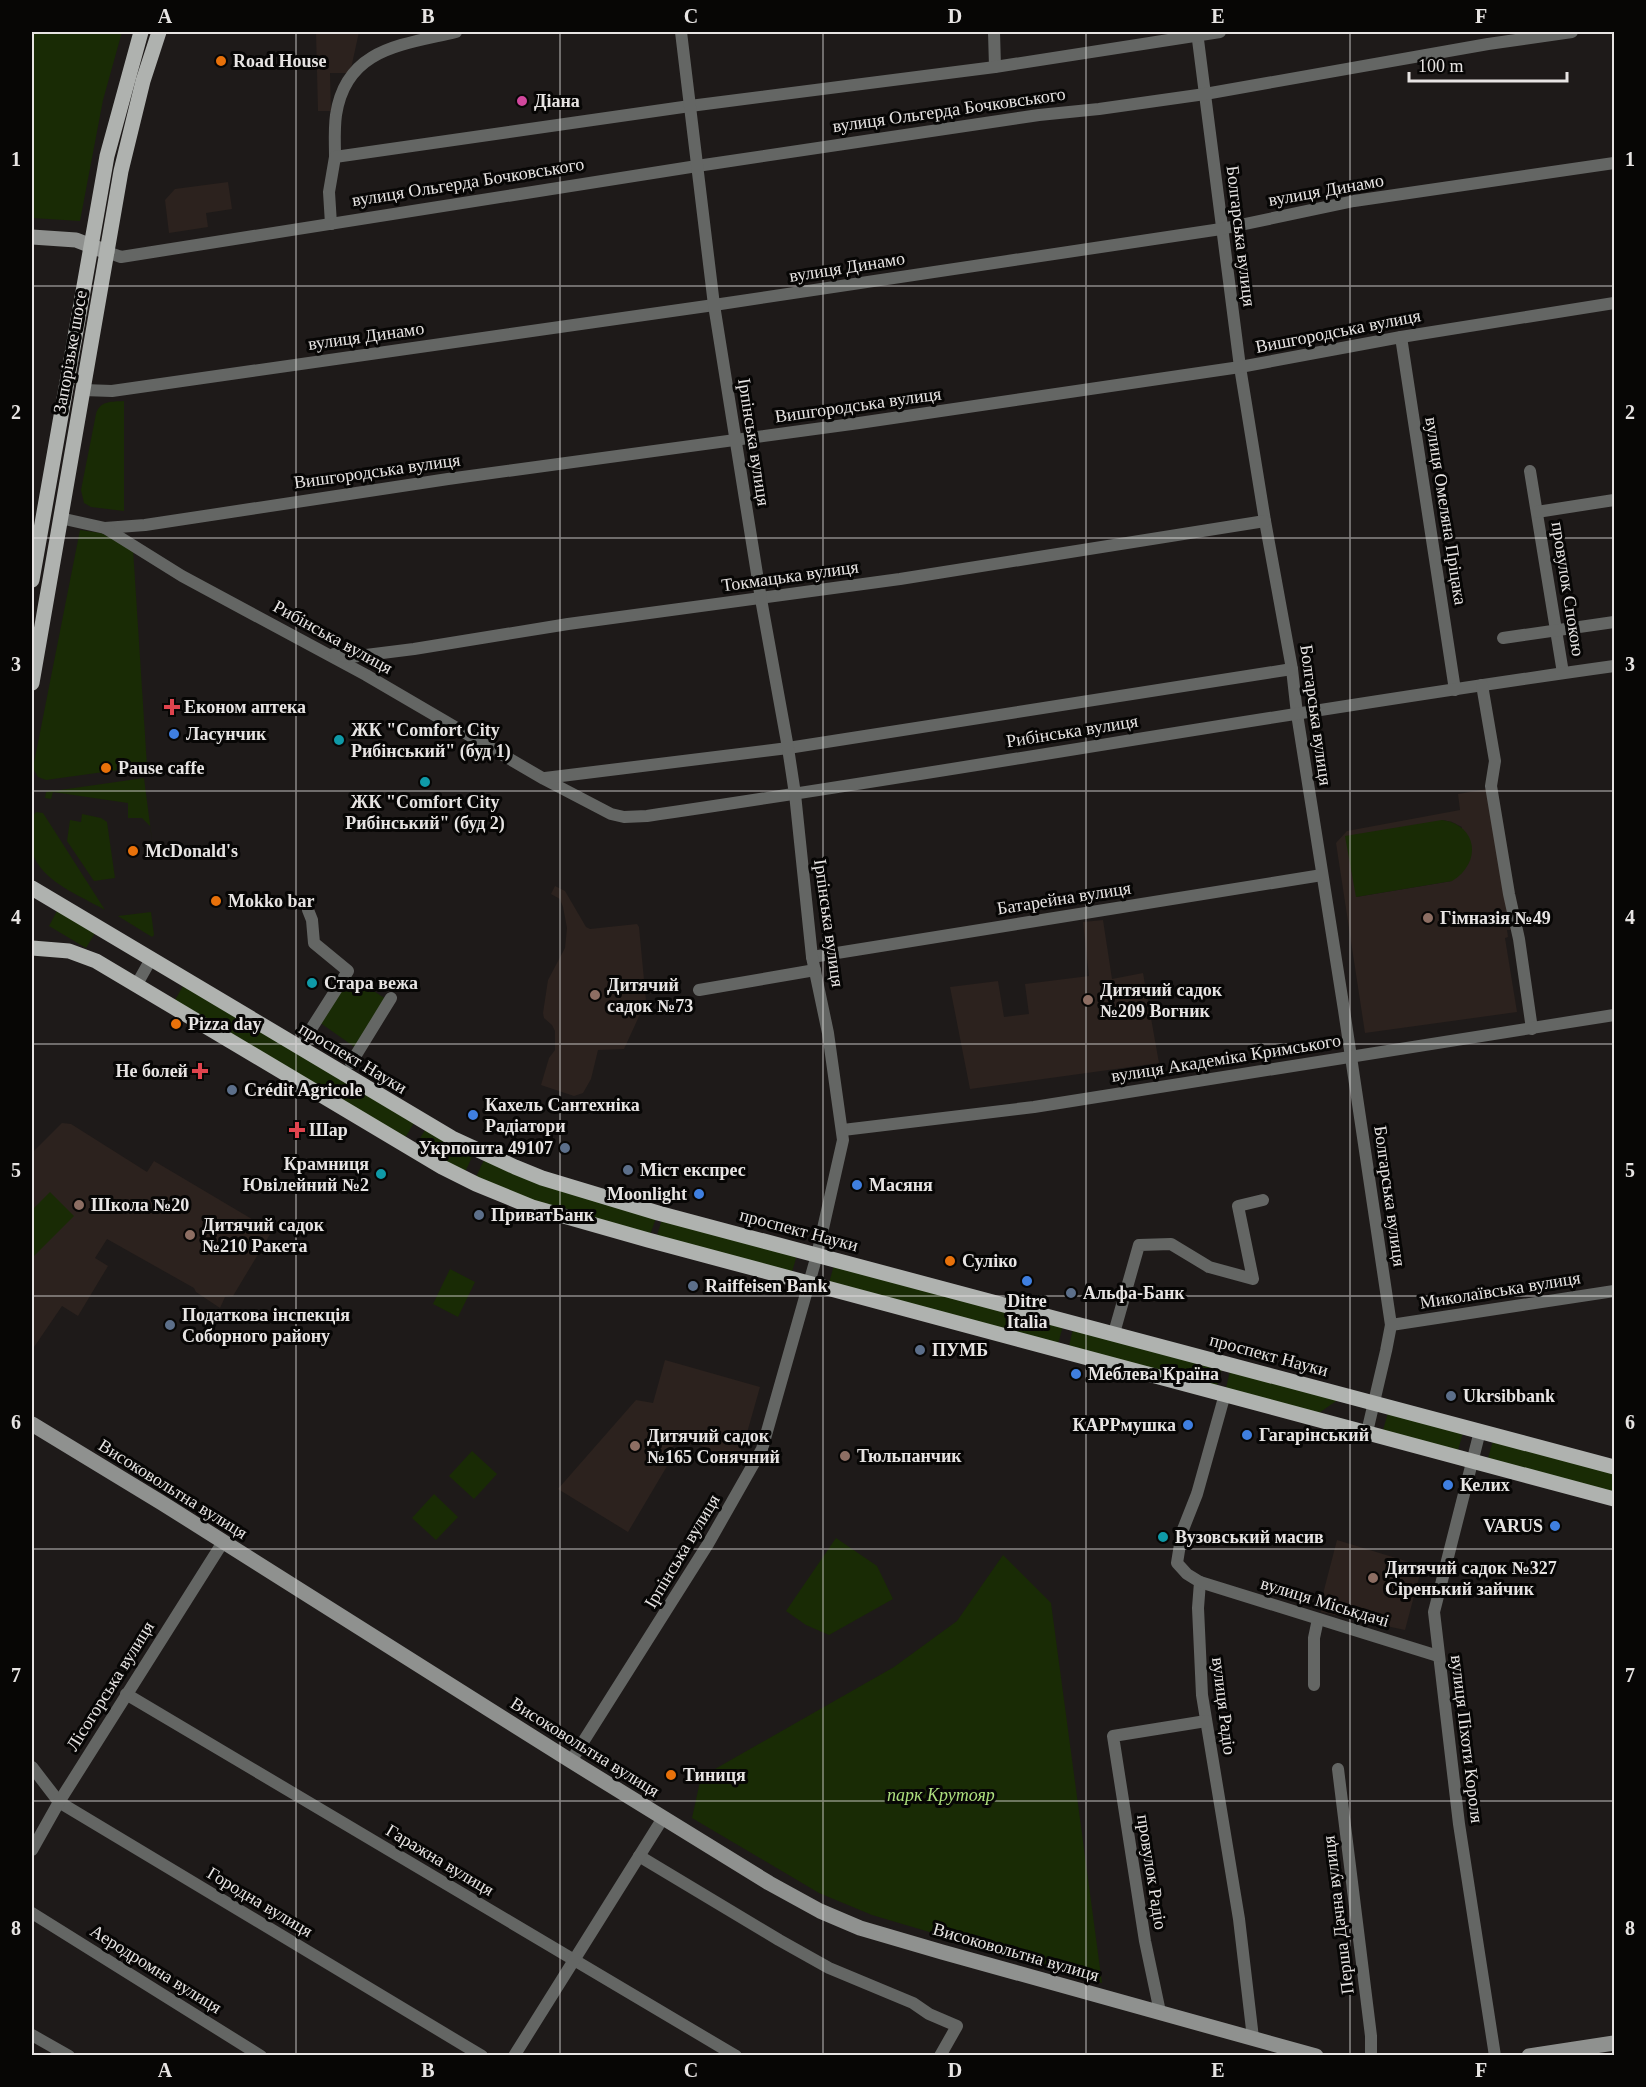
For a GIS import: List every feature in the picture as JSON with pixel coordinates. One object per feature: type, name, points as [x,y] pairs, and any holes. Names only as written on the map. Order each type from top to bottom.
[{"type":"main road","name":"Запорізьке шосе","points":[[32,580],[106,156],[141,32]]},
{"type":"main road","name":"Запорізьке шосе","points":[[32,683],[128,137],[159,32]]},
{"type":"main road","name":"вулиця Ольгерда Бочковського","points":[[32,237],[76,240],[107,252]]},
{"type":"main road","name":"проспект Науки","points":[[32,888],[452,1138],[515,1167],[658,1213],[1614,1467]]},
{"type":"main road","points":[[32,948],[79,954],[137,984],[405,1145],[476,1184],[532,1207],[1614,1499]]},
{"type":"main road","name":"Високовольтна вулиця","points":[[32,1424],[571,1761],[803,1903],[860,1928],[1316,2055]]},
{"type":"main road","points":[[1529,2055],[1614,2043]]},
{"type":"street","points":[[335,157],[336,114],[346,83],[356,70],[366,60],[381,51],[456,32]]},
{"type":"street","name":"Ірпінська вулиця","points":[[571,1761],[708,1544],[762,1449],[817,1255],[843,1140],[828,1033],[812,957],[788,748],[761,599],[714,305],[681,32]]},
{"type":"street","points":[[994,32],[995,67]]},
{"type":"street","name":"вулиця Ольгерда Бочковського","points":[[331,224],[329,192],[335,157],[690,106],[995,67],[1221,32]]},
{"type":"street","name":"вулиця Ольгерда Бочковського","points":[[107,252],[121,257],[697,166],[1039,115],[1205,94],[1488,44],[1572,32]]},
{"type":"street","name":"Болгарська вулиця","points":[[1198,34],[1240,367],[1292,669],[1391,1325],[1367,1432]]},
{"type":"street","name":"вулиця Динамо","points":[[83,390],[112,391],[714,305],[1221,229],[1354,201],[1614,163]]},
{"type":"street","name":"Вишгородська вулиця","points":[[105,528],[145,525],[426,482],[1240,367],[1401,336],[1614,303]]},
{"type":"street","name":"вулиця Омеляна Пріцака","points":[[1401,336],[1455,690]]},
{"type":"street","name":"провулок Спокою","points":[[1530,471],[1563,673]]},
{"type":"street","name":"провулок Спокою","points":[[1537,512],[1614,500]]},
{"type":"street","points":[[60,518],[105,528]]},
{"type":"street","name":"Токмацька вулиця","points":[[321,651],[350,657],[414,649],[568,624],[912,577],[1265,521]]},
{"type":"street","name":"Рибінська вулиця","points":[[105,528],[182,576],[439,716],[544,779],[611,814],[624,817],[647,816],[795,794],[1614,666]]},
{"type":"street","points":[[1503,638],[1614,622]]},
{"type":"street","name":"Рибінська вулиця","points":[[544,779],[788,748],[1292,669]]},
{"type":"street","points":[[1482,686],[1496,761],[1491,786],[1519,939],[1532,1029]]},
{"type":"street","name":"Батарейна вулиця","points":[[812,957],[1322,875]]},
{"type":"street","points":[[299,1048],[348,971],[314,943],[312,920],[308,910]]},
{"type":"street","points":[[137,984],[151,959]]},
{"type":"street","points":[[699,990],[815,970]]},
{"type":"street","points":[[351,1063],[391,998]]},
{"type":"street","name":"вулиця Академіка Кримського","points":[[843,1130],[1034,1107],[1614,1015]]},
{"type":"street","points":[[1114,1334],[1139,1245],[1172,1244],[1209,1267],[1253,1279],[1238,1206],[1263,1200]]},
{"type":"street","name":"Миколаївська вулиця","points":[[1391,1325],[1614,1291]]},
{"type":"street","points":[[1200,1582],[1187,1574],[1177,1563],[1182,1532],[1197,1494],[1225,1394]]},
{"type":"street","name":"вулиця Піхоти Короля","points":[[1480,1431],[1434,1612],[1471,1907],[1495,2055]]},
{"type":"street","name":"Лісогорська вулиця","points":[[32,1850],[126,1694],[223,1542]]},
{"type":"street","name":"вулиця Міськдачі","points":[[1200,1582],[1438,1656]]},
{"type":"street","name":"вулиця Радіо","points":[[1200,1582],[1198,1608],[1200,1670],[1206,1721],[1237,1908],[1253,2038]]},
{"type":"street","points":[[1314,1684],[1314,1638],[1318,1619]]},
{"type":"street","name":"Гаражна вулиця","points":[[126,1694],[736,2055]]},
{"type":"street","name":"провулок Радіо","points":[[1160,2012],[1145,1941],[1113,1736],[1206,1721]]},
{"type":"street","name":"Городна вулиця","points":[[32,1767],[59,1803],[482,2055]]},
{"type":"street","name":"Перша Дачна вулиця","points":[[1338,1769],[1371,2036],[1371,2055]]},
{"type":"street","points":[[514,2055],[663,1818]]},
{"type":"street","points":[[639,1856],[829,1968],[912,2003],[929,2014],[957,2026],[940,2055]]},
{"type":"street","name":"Аеродромна вулиця","points":[[32,1913],[261,2055]]},
{"type":"street","points":[[32,2035],[69,2055]]},
{"type":"shaded area","points":[[316,32],[359,32],[350,73],[330,73],[331,111],[318,111]]},
{"type":"shaded area","points":[[228,182],[232,209],[206,213],[208,227],[169,233],[165,200],[175,189]]},
{"type":"shaded area","name":"Гімназія №49","points":[[1487,789],[1511,930],[1507,930],[1508,937],[1505,938],[1517,1012],[1365,1033],[1336,843],[1347,831],[1460,810],[1458,794]],"holes":[[[1442,820],[1462,827],[1452,881],[1356,897]]]},
{"type":"shaded area","name":"Дитячий садок №73","points":[[555,886],[565,891],[586,927],[590,929],[637,924],[647,1011],[641,1012],[624,1049],[598,1050],[591,1079],[583,1093],[574,1096],[541,1085],[549,1058],[555,1050],[555,1031],[544,1018],[543,1013],[548,980],[565,948],[567,928],[560,899],[551,894]]},
{"type":"shaded area","name":"Дитячий садок №209 Вогник","points":[[1103,920],[1112,979],[1143,973],[1159,1063],[970,1089],[950,987],[998,981],[1004,1017],[1029,1014],[1025,984],[1089,976],[1083,922]]},
{"type":"shaded area","points":[[62,1123],[71,1124],[147,1172],[154,1161],[272,1231],[233,1296],[225,1297],[220,1308],[196,1292],[194,1288],[107,1239],[95,1258],[108,1266],[78,1316],[62,1306],[32,1350],[32,1153]]},
{"type":"shaded area","name":"Дитячий садок №165 Сонячний","points":[[665,1360],[760,1387],[743,1447],[733,1462],[680,1435],[669,1453],[673,1456],[628,1532],[558,1489],[636,1400],[653,1403]]},
{"type":"shaded area","name":"Дитячий садок №327 Сіренький зайчик","points":[[1337,1540],[1422,1566],[1405,1630],[1321,1612],[1324,1590]]},
{"type":"green space","points":[[32,32],[122,32],[103,100],[80,221],[32,218]]},
{"type":"green space","points":[[124,401],[124,511],[91,507],[84,503],[81,490],[96,414],[103,404]]},
{"type":"green space","points":[[80,530],[101,533],[133,549],[147,766],[46,780],[38,777],[33,768]]},
{"type":"green space","points":[[144,778],[153,848],[150,826],[142,818],[128,818],[128,803],[53,792],[51,799],[45,798],[46,792]]},
{"type":"green space","points":[[36,812],[43,813],[105,910],[62,886],[43,871],[36,862],[30,838],[32,817]]},
{"type":"green space","points":[[82,814],[101,818],[107,822],[115,878],[94,881],[67,841],[70,820],[81,822]]},
{"type":"green space","points":[[1442,820],[1454,823],[1469,837],[1472,855],[1462,873],[1452,881],[1356,897],[1345,836]]},
{"type":"green space","points":[[57,911],[95,933],[86,948],[49,926]]},
{"type":"green space","points":[[151,912],[154,935],[152,937],[118,916]]},
{"type":"green space","points":[[349,975],[386,999],[356,1048],[319,1022]]},
{"type":"green space","points":[[183,986],[414,1123],[405,1138],[175,1000]]},
{"type":"green space","points":[[425,1130],[473,1155],[465,1172],[416,1145]]},
{"type":"green space","points":[[484,1160],[656,1218],[650,1235],[534,1202],[476,1177]]},
{"type":"green space","points":[[50,1192],[74,1216],[32,1258],[32,1210]]},
{"type":"green space","points":[[662,1219],[797,1255],[792,1272],[657,1236]]},
{"type":"green space","points":[[834,1265],[1063,1326],[1058,1344],[829,1283]]},
{"type":"green space","points":[[450,1269],[475,1282],[458,1317],[433,1304]]},
{"type":"green space","points":[[1073,1329],[1222,1369],[1217,1386],[1069,1346]]},
{"type":"green space","points":[[1230,1371],[1339,1399],[1319,1413],[1226,1388]]},
{"type":"green space","points":[[1388,1413],[1463,1433],[1458,1450],[1383,1430]]},
{"type":"green space","points":[[1493,1441],[1614,1473],[1614,1492],[1488,1458]]},
{"type":"green space","points":[[472,1451],[497,1474],[474,1499],[449,1476]]},
{"type":"green space","points":[[434,1494],[458,1517],[436,1540],[412,1518]]},
{"type":"green space","points":[[836,1538],[877,1566],[893,1599],[829,1635],[806,1625],[786,1611]]},
{"type":"green space","name":"парк Крутояр","points":[[1003,1555],[1051,1603],[1102,1983],[872,1915],[819,1893],[692,1818],[701,1777],[894,1667],[957,1621]]},
{"type":"place","name":"Road House","points":[[221,61]]},
{"type":"place","name":"Діана","points":[[522,101]]},
{"type":"place","name":"Економ аптека","points":[[172,707]]},
{"type":"place","name":"Ласунчик","points":[[174,734]]},
{"type":"place","name":"ЖК \"Comfort City Рибінський\" (буд 1)","points":[[339,740]]},
{"type":"place","name":"Pause caffe","points":[[106,768]]},
{"type":"place","name":"ЖК \"Comfort City Рибінський\" (буд 2)","points":[[425,782]]},
{"type":"place","name":"McDonald's","points":[[133,851]]},
{"type":"place","name":"Mokko bar","points":[[216,901]]},
{"type":"place","name":"Гімназія №49","points":[[1428,918]]},
{"type":"place","name":"Стара вежа","points":[[312,983]]},
{"type":"place","name":"Дитячий садок №73","points":[[595,995]]},
{"type":"place","name":"Дитячий садок №209 Вогник","points":[[1088,1000]]},
{"type":"place","name":"Pizza day","points":[[176,1024]]},
{"type":"place","name":"Не болей","points":[[200,1071]]},
{"type":"place","name":"Crédit Agricole","points":[[232,1090]]},
{"type":"place","name":"Кахель Сантехніка Радіатори","points":[[473,1115]]},
{"type":"place","name":"Шар","points":[[297,1130]]},
{"type":"place","name":"Укрпошта 49107","points":[[565,1148]]},
{"type":"place","name":"Міст експрес","points":[[628,1170]]},
{"type":"place","name":"Крамниця Ювілейний №2","points":[[381,1174]]},
{"type":"place","name":"Масяня","points":[[857,1185]]},
{"type":"place","name":"Moonlight","points":[[699,1194]]},
{"type":"place","name":"Школа №20","points":[[79,1205]]},
{"type":"place","name":"ПриватБанк","points":[[479,1215]]},
{"type":"place","name":"Дитячий садок №210 Ракета","points":[[190,1235]]},
{"type":"place","name":"Сулiко","points":[[950,1261]]},
{"type":"place","name":"Ditre Italia","points":[[1027,1281]]},
{"type":"place","name":"Raiffeisen Bank","points":[[693,1286]]},
{"type":"place","name":"Альфа-Банк","points":[[1071,1293]]},
{"type":"place","name":"Податкова інспекція Соборного району","points":[[170,1325]]},
{"type":"place","name":"ПУМБ","points":[[920,1350]]},
{"type":"place","name":"Меблева Країна","points":[[1076,1374]]},
{"type":"place","name":"Ukrsibbank","points":[[1451,1396]]},
{"type":"place","name":"КАРРмушка","points":[[1188,1425]]},
{"type":"place","name":"Гагарінський","points":[[1247,1435]]},
{"type":"place","name":"Дитячий садок №165 Сонячний","points":[[635,1446]]},
{"type":"place","name":"Тюльпанчик","points":[[845,1456]]},
{"type":"place","name":"Келих","points":[[1448,1485]]},
{"type":"place","name":"VARUS","points":[[1555,1526]]},
{"type":"place","name":"Вузовський масив","points":[[1163,1537]]},
{"type":"place","name":"Дитячий садок №327 Сіренький зайчик","points":[[1373,1578]]},
{"type":"place","name":"Тиниця","points":[[671,1775]]}]
